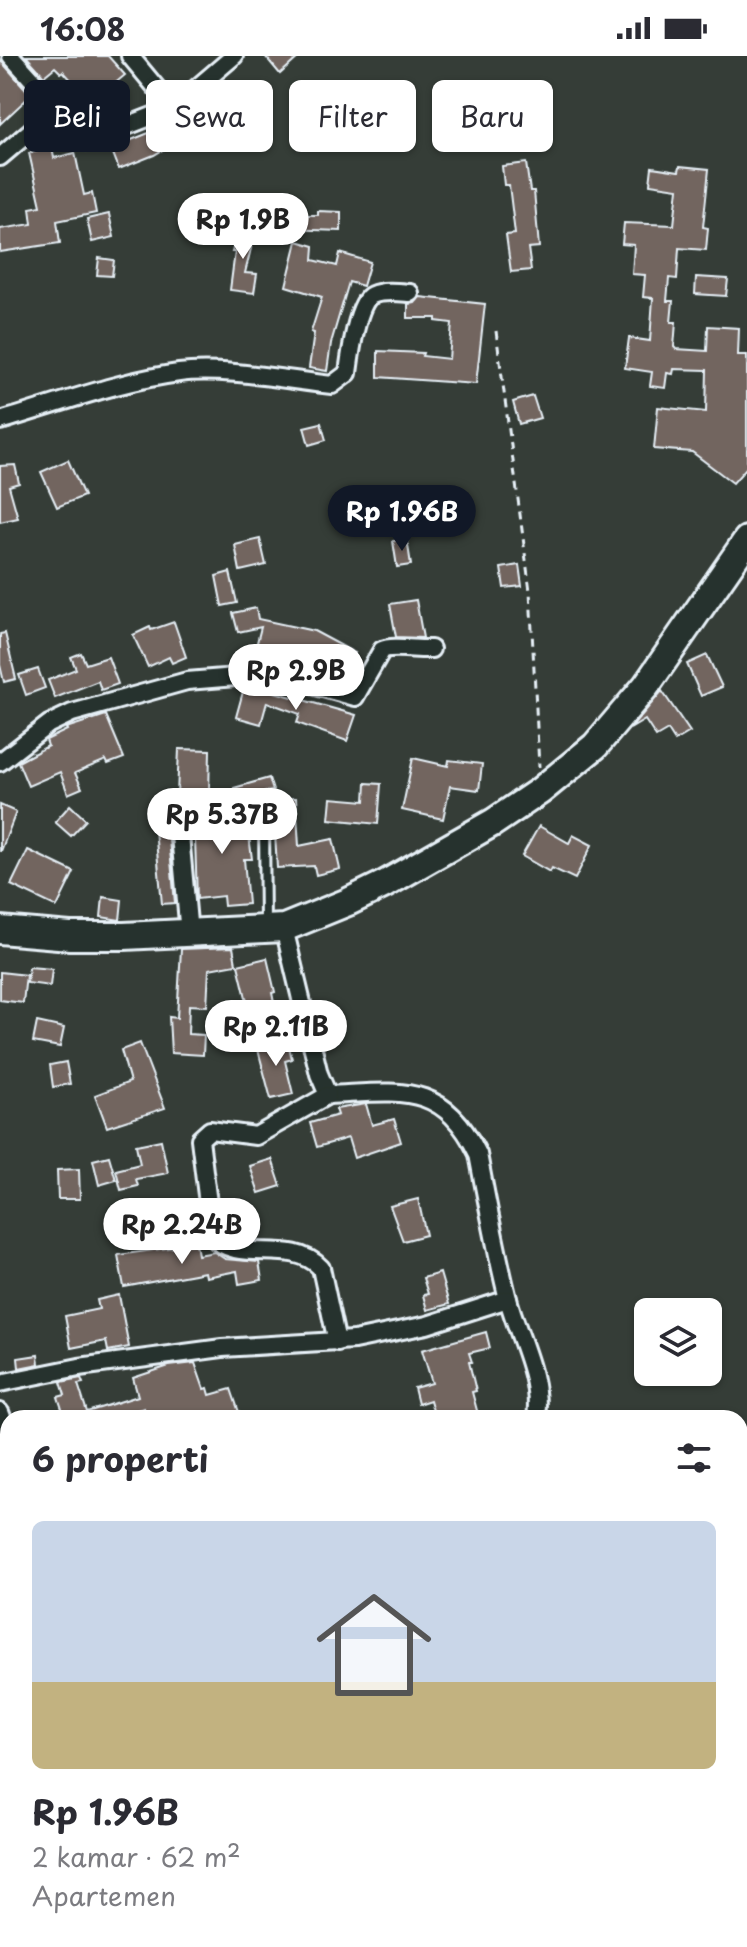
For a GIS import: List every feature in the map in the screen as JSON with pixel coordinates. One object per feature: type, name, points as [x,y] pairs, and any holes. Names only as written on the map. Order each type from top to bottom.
[{"type":"highway","points":[[0,930],[70,936],[274,929],[348,902],[385,884],[494,822],[540,791],[595,746],[646,686],[747,540]]},
{"type":"street","points":[[11,56],[34,80]]},
{"type":"street","points":[[130,56],[150,80]]},
{"type":"street","points":[[206,80],[234,56]]},
{"type":"street","points":[[0,157],[24,137]]},
{"type":"street","points":[[1,416],[180,372],[209,372],[332,385],[348,373],[363,302],[370,295],[410,293]]},
{"type":"street","points":[[0,762],[49,724],[72,713],[139,693],[205,678],[269,676],[355,697],[382,650],[387,647],[431,649]]},
{"type":"street","points":[[178,813],[189,934]]},
{"type":"street","points":[[274,929],[328,1095]]},
{"type":"street","points":[[337,1342],[321,1268],[314,1260],[292,1252],[234,1249],[218,1244],[212,1236],[200,1139],[210,1130],[256,1136],[328,1095],[409,1093],[423,1096],[452,1115],[468,1134],[478,1154],[508,1299],[534,1381],[536,1410]]},
{"type":"street","points":[[0,1383],[79,1367],[208,1350],[337,1342],[427,1325],[508,1299]]},
{"type":"lane","points":[[264,822],[274,929]]},
{"type":"path","points":[[496,331],[530,591],[540,791]]},
{"type":"building","points":[[26,56],[108,56],[125,75],[119,80],[71,80],[55,67],[44,76]]},
{"type":"building","points":[[265,56],[300,56],[280,74]]},
{"type":"building","points":[[0,62],[24,87],[24,102],[0,124]]},
{"type":"building","points":[[146,134],[146,152],[159,152],[119,169],[113,152],[130,152],[130,140]]},
{"type":"building","points":[[53,152],[54,158],[75,153],[84,195],[92,193],[96,213],[57,221],[60,243],[0,252],[0,229],[32,224],[30,208],[41,206],[29,153]]},
{"type":"building","points":[[526,163],[530,191],[534,191],[539,247],[528,248],[531,270],[511,272],[506,235],[515,234],[509,185],[504,185],[502,166]]},
{"type":"building","points":[[680,166],[709,169],[703,227],[708,228],[706,250],[679,248],[677,279],[669,278],[667,301],[673,301],[671,322],[676,322],[674,347],[707,351],[708,326],[739,328],[738,355],[747,355],[747,467],[733,483],[692,452],[654,449],[658,407],[706,412],[707,370],[674,369],[673,374],[667,373],[665,388],[650,386],[652,372],[625,368],[629,338],[650,341],[653,298],[643,297],[645,275],[632,274],[634,245],[622,244],[624,223],[674,225],[678,188],[650,184],[652,167],[679,171]]},
{"type":"building","points":[[318,211],[341,212],[341,231],[285,229],[286,215],[318,215]]},
{"type":"building","points":[[109,214],[114,237],[92,242],[87,219]]},
{"type":"building","points":[[239,224],[256,228],[245,273],[257,274],[254,293],[230,290],[235,252],[232,252]]},
{"type":"building","points":[[297,241],[314,246],[313,260],[337,266],[340,253],[370,262],[363,286],[349,282],[331,343],[327,371],[309,368],[314,333],[311,332],[322,297],[286,286]]},
{"type":"building","points":[[99,258],[114,260],[112,276],[97,275]]},
{"type":"building","points":[[696,277],[728,279],[726,296],[695,294]]},
{"type":"building","points":[[420,297],[485,304],[476,384],[378,377],[378,351],[423,353],[422,356],[449,359],[452,323],[436,321],[436,318],[408,318],[408,304],[415,303]]},
{"type":"building","points":[[533,396],[540,418],[519,424],[513,402]]},
{"type":"building","points":[[321,423],[326,440],[309,445],[304,427]]},
{"type":"building","points":[[68,460],[84,496],[57,507],[41,472]]},
{"type":"building","points":[[15,465],[19,483],[9,486],[18,518],[0,522],[0,466]]},
{"type":"building","points":[[260,539],[266,565],[240,571],[235,545]]},
{"type":"building","points":[[407,539],[411,565],[397,567],[393,541]]},
{"type":"building","points":[[519,565],[522,586],[504,588],[501,568]]},
{"type":"building","points":[[230,572],[237,603],[222,606],[216,576]]},
{"type":"building","points":[[416,600],[423,638],[396,637],[390,604]]},
{"type":"building","points":[[256,608],[258,619],[314,631],[355,653],[342,677],[307,658],[302,671],[252,662],[261,627],[238,632],[233,613]]},
{"type":"building","points":[[174,622],[186,657],[172,663],[169,657],[148,667],[133,635],[150,627],[151,630]]},
{"type":"building","points":[[5,633],[16,679],[4,682],[0,665],[0,634]]},
{"type":"building","points":[[81,653],[86,664],[108,657],[118,684],[101,690],[98,681],[55,698],[48,680],[76,669],[71,657]]},
{"type":"building","points":[[707,655],[722,687],[701,696],[687,664]]},
{"type":"building","points":[[38,669],[45,688],[26,695],[19,675]]},
{"type":"building","points":[[244,688],[264,689],[356,715],[347,741],[297,723],[300,714],[267,702],[261,724],[236,717]]},
{"type":"building","points":[[662,691],[690,732],[675,741],[668,730],[656,737],[645,720],[630,729]]},
{"type":"building","points":[[106,715],[124,758],[108,764],[106,760],[75,773],[82,788],[68,794],[60,772],[28,786],[18,762],[48,746],[46,740],[66,728]]},
{"type":"building","points":[[179,749],[210,750],[209,796],[177,795]]},
{"type":"building","points":[[413,758],[448,766],[449,760],[482,764],[479,790],[450,786],[443,819],[402,810]]},
{"type":"building","points":[[269,778],[273,791],[235,795],[234,788]]},
{"type":"building","points":[[366,783],[381,784],[378,824],[329,819],[331,798],[365,801]]},
{"type":"building","points":[[296,798],[299,846],[333,839],[340,869],[316,875],[314,866],[277,868],[273,799]]},
{"type":"building","points":[[0,805],[16,812],[1,851],[0,851]]},
{"type":"building","points":[[70,805],[86,820],[71,836],[55,822]]},
{"type":"building","points":[[246,812],[252,859],[244,859],[248,904],[224,906],[223,896],[197,899],[195,838],[191,839],[189,817]]},
{"type":"building","points":[[539,826],[569,843],[573,835],[592,845],[575,879],[552,868],[550,872],[522,856]]},
{"type":"building","points":[[168,829],[175,903],[162,904],[155,830]]},
{"type":"building","points":[[28,850],[74,872],[57,907],[11,885]]},
{"type":"building","points":[[103,897],[122,900],[120,920],[101,917]]},
{"type":"building","points":[[233,947],[236,964],[209,969],[207,1006],[189,1005],[188,1034],[204,1035],[203,1055],[171,1053],[169,1017],[177,1018],[181,949]]},
{"type":"building","points":[[267,958],[276,1012],[251,1018],[238,965]]},
{"type":"building","points":[[29,967],[52,969],[50,986],[27,983]]},
{"type":"building","points":[[0,972],[26,975],[23,1003],[0,1000]]},
{"type":"building","points":[[37,1022],[64,1028],[60,1047],[33,1042]]},
{"type":"building","points":[[287,1039],[292,1059],[285,1061],[293,1094],[271,1099],[257,1046]]},
{"type":"building","points":[[140,1043],[165,1108],[107,1127],[95,1095],[130,1082],[121,1050]]},
{"type":"building","points":[[66,1062],[70,1084],[53,1087],[50,1065]]},
{"type":"building","points":[[366,1104],[372,1125],[394,1119],[401,1142],[354,1158],[348,1138],[317,1147],[310,1123],[338,1115],[336,1109]]},
{"type":"building","points":[[161,1140],[168,1173],[136,1179],[138,1186],[121,1190],[116,1170],[140,1164],[136,1145]]},
{"type":"building","points":[[109,1156],[116,1180],[99,1185],[93,1160]]},
{"type":"building","points":[[272,1159],[281,1186],[259,1193],[250,1166]]},
{"type":"building","points":[[79,1169],[80,1199],[58,1199],[57,1170]]},
{"type":"building","points":[[418,1199],[426,1235],[403,1241],[390,1206]]},
{"type":"building","points":[[196,1244],[198,1255],[214,1252],[225,1259],[259,1262],[262,1280],[239,1284],[237,1271],[206,1277],[205,1272],[124,1287],[118,1255]]},
{"type":"building","points":[[440,1273],[449,1304],[427,1310],[423,1295],[428,1294],[423,1278]]},
{"type":"building","points":[[119,1295],[129,1347],[108,1351],[106,1341],[71,1348],[65,1316],[99,1309],[97,1300]]},
{"type":"building","points":[[486,1332],[490,1348],[469,1353],[477,1410],[433,1410],[430,1400],[418,1404],[414,1388],[432,1383],[422,1350]]},
{"type":"building","points":[[38,1355],[39,1364],[19,1368],[18,1358]]},
{"type":"building","points":[[195,1363],[204,1389],[208,1388],[210,1395],[231,1389],[238,1410],[93,1410],[138,1396],[133,1378],[169,1366]]},
{"type":"building","points":[[81,1378],[83,1383],[78,1384],[86,1410],[62,1410],[58,1397],[65,1395],[61,1382]]}]
